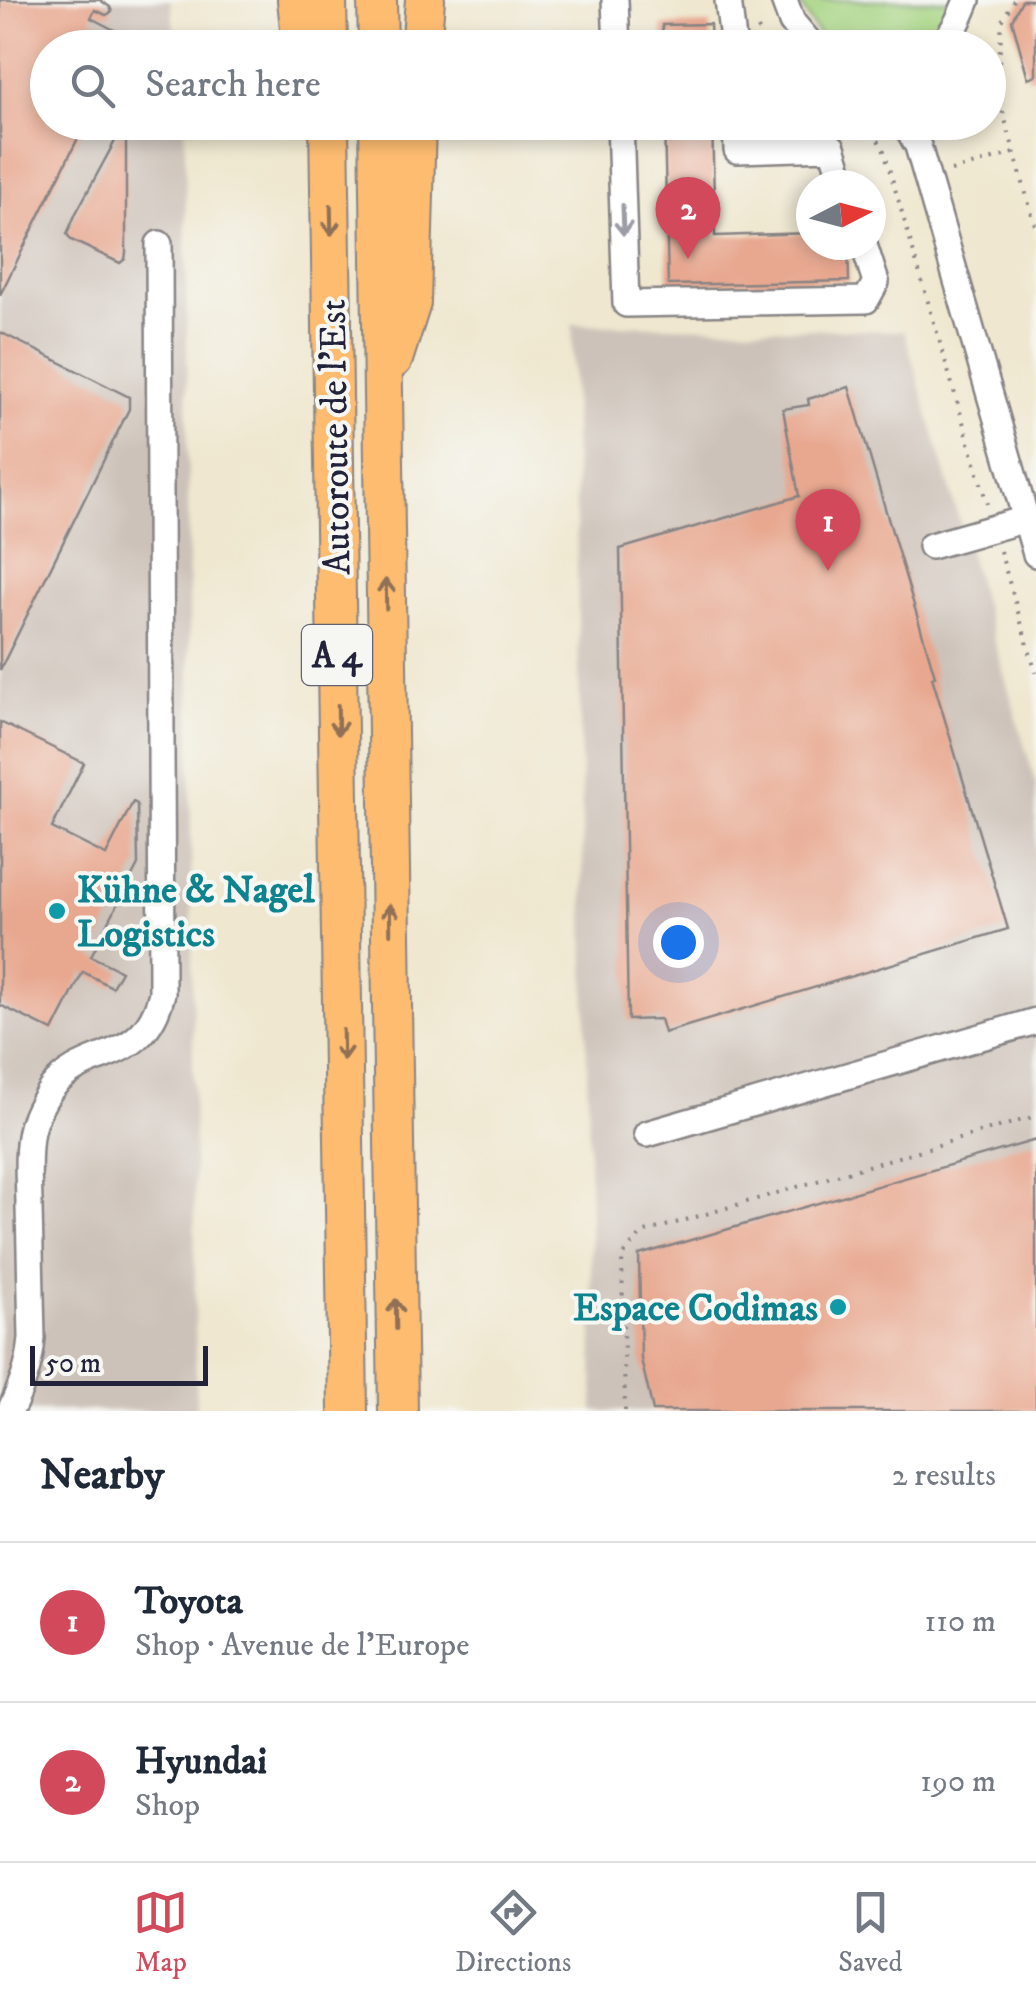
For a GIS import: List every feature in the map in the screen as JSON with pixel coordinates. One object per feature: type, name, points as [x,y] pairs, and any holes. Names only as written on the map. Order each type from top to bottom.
[{"type":"highway","points":[[297,0],[301,30]]},
{"type":"highway","points":[[327,0],[328,30]]},
{"type":"highway","points":[[377,0],[378,30]]},
{"type":"highway","points":[[423,30],[425,0]]},
{"type":"highway","name":"Autoroute de l’Est","points":[[329,140],[348,1411]]},
{"type":"highway","name":"Autoroute de l’Est","points":[[379,140],[398,1411]]},
{"type":"highway","points":[[383,390],[411,303],[416,140]]},
{"type":"street","points":[[616,0],[617,30]]},
{"type":"street","points":[[728,0],[732,30]]},
{"type":"street","points":[[784,0],[799,30]]},
{"type":"street","points":[[953,30],[967,0]]},
{"type":"street","points":[[621,140],[626,304],[866,300],[876,282],[869,260]]},
{"type":"street","points":[[737,140],[737,150],[832,147],[839,170]]},
{"type":"street","points":[[920,140],[927,178],[1036,554]]},
{"type":"street","points":[[10,1411],[30,1360],[28,1164],[37,1115],[50,1090],[65,1076],[138,1038],[158,1009],[162,993],[159,244]]},
{"type":"street","points":[[931,546],[1026,519]]},
{"type":"street","points":[[647,1134],[1036,1021]]},
{"type":"path","points":[[1001,30],[1014,0]]},
{"type":"path","points":[[1006,124],[1036,229]]},
{"type":"path","points":[[878,140],[1036,673]]},
{"type":"path","points":[[927,178],[1014,153]]},
{"type":"path","points":[[625,1411],[622,1257],[642,1234],[1036,1116]]},
{"type":"shaded area","points":[[0,0],[170,0],[174,30],[30,30],[30,140],[185,140],[196,1411],[0,1411]]},
{"type":"shaded area","points":[[572,324],[904,331],[1036,784],[1036,1411],[594,1411]]},
{"type":"green space","points":[[799,0],[950,0],[939,30],[815,30]]},
{"type":"building","points":[[0,0],[100,0],[112,12],[106,15],[95,10],[91,18],[114,30],[30,30],[30,140],[77,140],[0,295]]},
{"type":"building","points":[[1022,0],[1036,0],[1036,75],[1028,78],[1012,20]]},
{"type":"building","points":[[710,24],[710,30],[662,30],[662,25]]},
{"type":"building","points":[[116,140],[126,140],[125,259],[120,263],[71,240],[67,234]]},
{"type":"building","points":[[664,140],[712,140],[715,236],[796,233],[796,260],[848,260],[849,281],[668,285]]},
{"type":"building","points":[[0,332],[129,397],[129,409],[0,670]]},
{"type":"building","points":[[849,387],[1008,929],[664,1033],[660,1019],[628,1020],[620,549],[799,496],[783,409],[809,405],[808,399]]},
{"type":"building","name":"Kühne & Nagel Logistics","points":[[0,722],[84,763],[52,828],[106,855],[133,802],[137,804],[138,865],[91,956],[121,971],[112,987],[83,972],[53,1031],[0,1005]]},
{"type":"building","name":"Espace Codimas","points":[[1036,1140],[1036,1411],[653,1411],[641,1359],[639,1255]]},
{"type":"place","name":"Hyundai","points":[[688,259]]},
{"type":"place","name":"Toyota","points":[[828,571]]},
{"type":"place","name":"Kühne & Nagel Logistics","points":[[57,911]]},
{"type":"place","name":"Espace Codimas","points":[[838,1307]]}]
